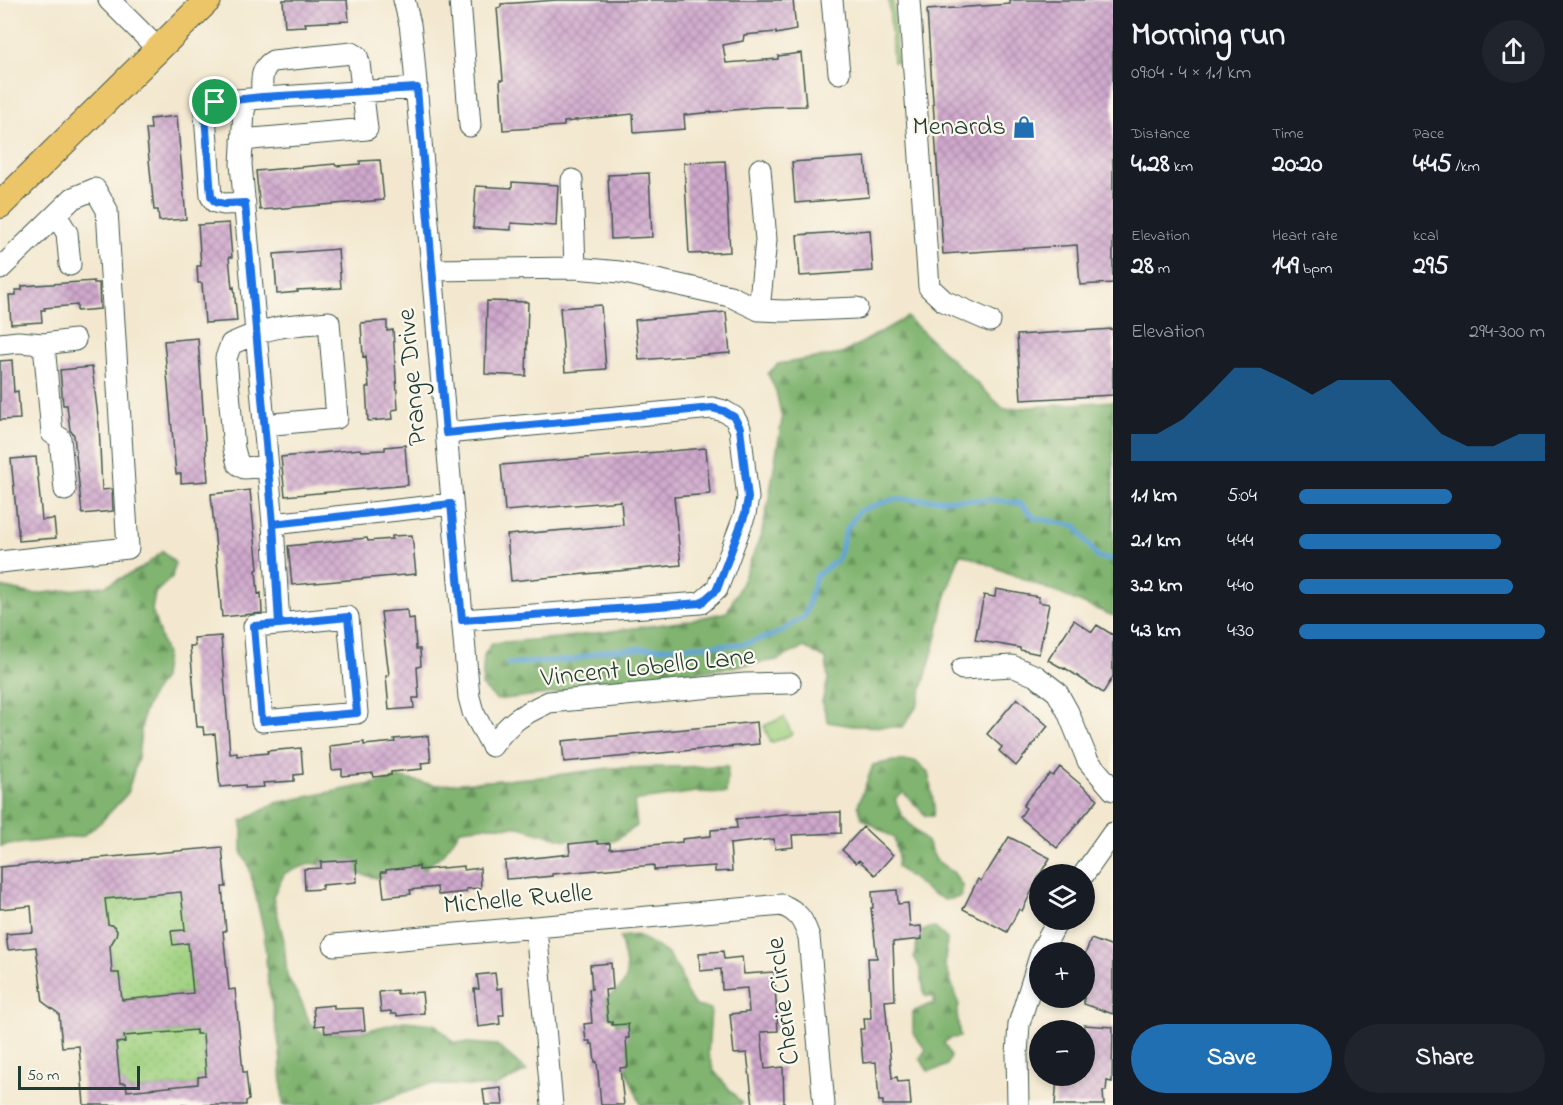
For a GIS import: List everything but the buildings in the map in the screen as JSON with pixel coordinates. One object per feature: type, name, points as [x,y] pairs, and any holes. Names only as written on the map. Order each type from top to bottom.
[{"type":"main road","points":[[0,205],[208,0]]},
{"type":"street","points":[[109,0],[157,48]]},
{"type":"street","name":"Prange Drive","points":[[404,0],[410,24],[417,88],[469,697],[473,712],[492,746]]},
{"type":"street","points":[[460,0],[470,126]]},
{"type":"street","points":[[832,0],[839,73]]},
{"type":"street","points":[[909,0],[929,287],[944,301],[990,321]]},
{"type":"street","points":[[242,140],[367,129],[364,92],[357,56],[352,53],[273,60],[266,65],[255,98],[244,110],[242,140],[241,164],[273,524],[279,624]]},
{"type":"street","points":[[245,203],[224,204],[215,202],[211,196],[206,107],[215,102],[255,98],[417,88]]},
{"type":"street","points":[[759,310],[766,240],[760,168]]},
{"type":"street","points":[[572,180],[575,268]]},
{"type":"street","points":[[0,269],[73,198],[95,189],[106,210],[128,548],[0,562]]},
{"type":"street","points":[[56,215],[67,233],[70,265]]},
{"type":"street","points":[[432,270],[575,268],[620,272],[730,296],[759,310],[857,308]]},
{"type":"street","points":[[264,424],[337,418],[329,322],[283,325],[257,332],[231,344],[226,358],[234,449],[238,464],[244,468],[268,466]]},
{"type":"street","points":[[0,344],[18,342],[44,344],[75,340]]},
{"type":"street","points":[[44,344],[52,433],[60,438],[65,490]]},
{"type":"street","points":[[446,433],[718,409],[734,417],[740,428],[748,498],[745,514],[717,589],[701,603],[462,620]]},
{"type":"street","points":[[273,524],[451,504]]},
{"type":"street","points":[[348,617],[357,713],[262,721],[254,626],[279,624],[348,617]]},
{"type":"street","points":[[962,669],[1012,666],[1036,676],[1057,692],[1068,712],[1088,761],[1113,790]]},
{"type":"street","name":"Vincent Lobello Lane","points":[[492,746],[511,722],[526,712],[549,702],[790,682]]},
{"type":"street","points":[[1091,864],[1113,833]]},
{"type":"street","name":"Cherie Circle","points":[[707,910],[782,905],[794,910],[803,920],[809,937],[824,1105]]},
{"type":"street","name":"Michelle Ruelle","points":[[334,945],[536,928],[707,910]]},
{"type":"street","points":[[536,928],[552,1105]]},
{"type":"street","points":[[1018,1105],[1019,1024],[1029,991]]},
{"type":"green space","points":[[889,0],[893,0],[897,62],[893,62]]},
{"type":"green space","points":[[907,317],[1004,409],[1113,401],[1113,616],[960,553],[944,602],[936,640],[917,706],[903,727],[853,726],[828,722],[822,702],[828,680],[826,659],[804,647],[777,660],[598,688],[497,700],[482,686],[484,655],[492,643],[559,638],[686,621],[727,612],[743,580],[762,532],[769,498],[782,419],[776,391],[768,374],[778,364],[842,354]]},
{"type":"green space","points":[[163,551],[175,563],[172,577],[155,593],[152,610],[166,655],[163,678],[152,694],[143,715],[138,757],[127,794],[101,822],[83,836],[0,846],[0,587],[34,594],[105,586],[142,568]]},
{"type":"green space","points":[[784,717],[792,734],[771,743],[764,726]]},
{"type":"green space","points":[[894,761],[915,761],[928,772],[934,806],[933,816],[926,816],[903,792],[895,799],[902,816],[927,842],[936,860],[954,873],[963,887],[960,897],[945,900],[931,893],[897,867],[898,856],[894,838],[862,818],[858,805],[873,765]]},
{"type":"green space","points":[[728,766],[726,793],[696,792],[634,801],[637,826],[614,841],[566,840],[519,827],[488,826],[461,829],[443,854],[421,871],[377,878],[312,863],[285,873],[273,896],[284,941],[287,976],[310,1023],[324,1034],[361,1032],[404,1021],[435,1024],[453,1042],[497,1045],[527,1071],[494,1087],[427,1084],[370,1105],[283,1105],[280,1050],[268,982],[264,932],[249,866],[242,854],[242,821],[276,803],[401,778],[435,785],[540,777],[610,768]]},
{"type":"green space","points":[[181,892],[185,930],[171,931],[173,944],[188,943],[193,993],[122,1000],[119,973],[112,973],[110,943],[116,936],[116,932],[114,927],[108,924],[100,899]]},
{"type":"green space","points":[[934,927],[947,939],[945,964],[959,1005],[957,1013],[960,1037],[944,1042],[951,1057],[947,1065],[928,1071],[920,1058],[926,1050],[913,1033],[913,1012],[930,1004],[933,1005],[935,997],[925,996],[920,971],[914,957],[919,933]]},
{"type":"green space","points":[[637,935],[667,953],[680,973],[687,994],[695,1006],[711,1009],[708,1054],[714,1071],[741,1105],[641,1105],[628,1074],[615,1020],[592,1008],[615,992],[625,980],[627,973],[620,937]]},
{"type":"green space","points":[[196,1030],[196,1034],[203,1034],[206,1076],[198,1077],[198,1084],[127,1091],[120,1083],[116,1043],[125,1042],[124,1036]]},
{"type":"waterway","points":[[507,664],[572,660],[607,650],[744,644],[777,634],[805,616],[816,576],[838,559],[846,530],[859,511],[894,499],[996,500],[1020,503],[1035,518],[1076,526],[1097,557],[1113,560]]},
{"type":"place","name":"Menards","points":[[1024,127]]},
{"type":"route","points":[[215,102],[206,107],[205,115],[211,196],[215,202],[224,204],[245,203],[273,524],[279,624],[348,617],[357,713],[262,721],[254,626],[279,624],[276,574],[273,524],[451,504],[462,620],[701,603],[717,589],[745,514],[748,498],[740,428],[734,417],[724,411],[712,408],[446,433],[417,88],[215,102]]}]
